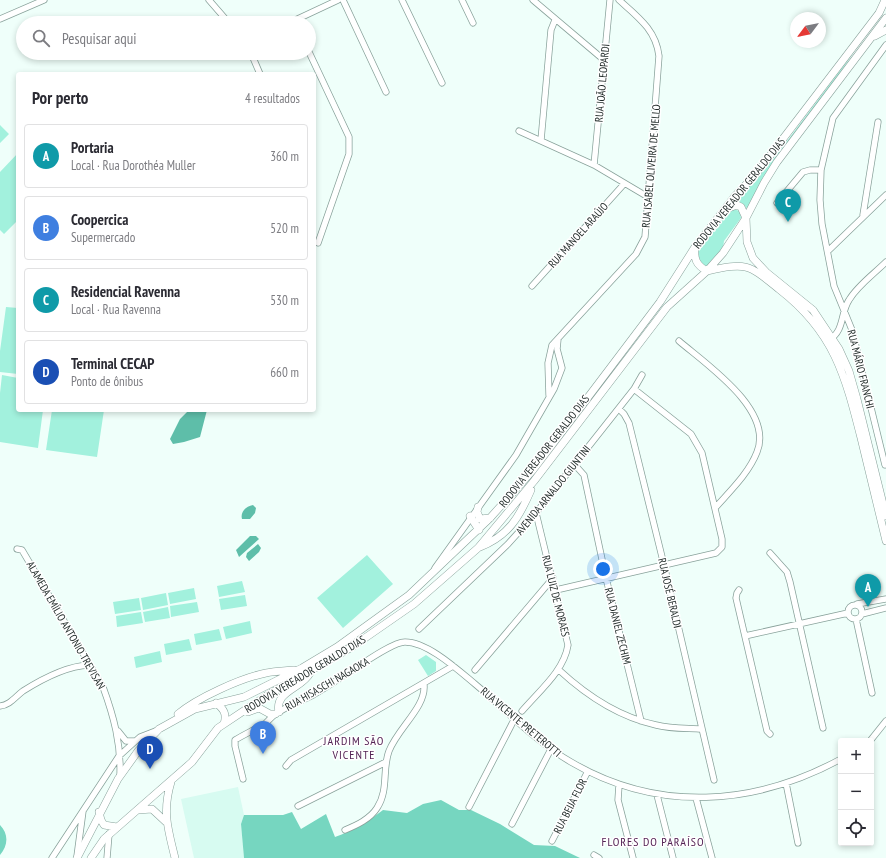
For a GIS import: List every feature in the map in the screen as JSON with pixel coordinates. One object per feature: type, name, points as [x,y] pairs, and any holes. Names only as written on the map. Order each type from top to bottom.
[{"type":"main road","name":"RODOVIA VEREADOR GERALDO DIAS","points":[[76,858],[99,812],[120,776],[141,746],[158,730],[195,709],[244,697],[298,670],[348,640],[409,595],[479,530],[533,470],[660,302],[695,247],[724,210],[756,174],[796,122],[879,13],[885,0]]},
{"type":"main road","name":"RODOVIA VEREADOR GERALDO DIAS","points":[[91,858],[116,827],[171,782],[192,762],[218,728],[266,696],[352,647],[414,604],[450,574],[475,550],[534,482],[667,307],[707,271],[723,253],[746,218],[778,162],[886,18]]},
{"type":"main road","points":[[871,38],[886,30]]},
{"type":"main road","points":[[747,242],[757,198]]},
{"type":"main road","points":[[724,210],[737,205],[741,207],[746,218],[747,242],[758,265],[813,310],[849,371],[886,516]]},
{"type":"main road","points":[[695,247],[694,257],[697,264],[707,271],[733,265],[742,265],[753,269],[803,309],[830,339],[844,374],[852,400],[886,541]]},
{"type":"main road","points":[[467,540],[467,546],[475,550],[513,531],[534,482]]},
{"type":"main road","points":[[478,507],[478,516],[480,519],[490,518]]},
{"type":"main road","points":[[470,516],[479,530]]},
{"type":"main road","points":[[450,574],[454,562],[451,555]]},
{"type":"main road","points":[[168,723],[191,704],[238,682],[265,673],[298,670]]},
{"type":"main road","points":[[238,714],[259,708],[270,714],[277,713],[278,703],[281,699],[305,680],[311,670]]},
{"type":"main road","points":[[216,703],[224,711],[224,724]]},
{"type":"main road","points":[[171,782],[165,802],[166,822],[175,858]]},
{"type":"main road","points":[[137,810],[152,809],[166,822]]},
{"type":"main road","points":[[99,812],[104,825],[116,827]]},
{"type":"street","points":[[0,20],[44,0]]},
{"type":"street","points":[[210,0],[223,16]]},
{"type":"street","points":[[305,16],[338,0]]},
{"type":"street","points":[[343,0],[386,92]]},
{"type":"street","points":[[402,0],[442,83]]},
{"type":"street","points":[[462,0],[473,23]]},
{"type":"street","points":[[533,0],[604,60]]},
{"type":"street","name":"RUA JOÃO LEOPARDI","points":[[594,165],[610,0]]},
{"type":"street","name":"RUA ISABEL OLIVEIRA DE MELLO","points":[[549,395],[548,356],[552,345],[642,246],[645,237],[659,56],[658,45],[648,26],[619,0]]},
{"type":"street","points":[[541,140],[551,30],[555,20]]},
{"type":"street","name":"RUA MÁRIO FRANCHI","points":[[885,465],[852,330],[834,286],[820,200],[821,170],[833,118],[886,45]]},
{"type":"street","points":[[254,60],[259,72]]},
{"type":"street","points":[[313,60],[349,137],[349,154],[318,243]]},
{"type":"street","points":[[863,215],[878,122]]},
{"type":"street","points":[[519,131],[594,165],[648,197]]},
{"type":"street","points":[[777,203],[803,172],[810,170],[821,170]]},
{"type":"street","name":"RUA MANOEL ARAÚJO","points":[[532,286],[624,184]]},
{"type":"street","points":[[828,251],[863,215],[886,195]]},
{"type":"street","points":[[830,339],[840,329],[848,301],[855,292],[886,262]]},
{"type":"street","points":[[433,573],[441,558],[470,516],[516,454],[560,376],[562,368],[557,349],[558,339]]},
{"type":"street","points":[[679,342],[742,397],[752,412],[760,430],[760,442],[757,453],[735,486],[715,508]]},
{"type":"street","points":[[548,370],[562,368]]},
{"type":"street","name":"AVENIDA ARNALDO GIUNTINI","points":[[419,629],[508,544],[513,531],[536,513],[634,390],[642,375]]},
{"type":"street","points":[[556,590],[716,553],[720,550],[722,539],[702,453],[697,442],[691,434],[634,390]]},
{"type":"street","name":"RUA JOSÉ BERALDI","points":[[619,409],[629,423],[714,780]]},
{"type":"street","name":"RUA DANIEL ZECHIM","points":[[574,464],[584,475],[606,578],[641,721]]},
{"type":"street","name":"RUA LUIZ DE MORAES","points":[[522,711],[558,670],[567,655],[568,645],[556,590],[536,513]]},
{"type":"street","points":[[500,537],[508,544]]},
{"type":"street","name":"ALAMEDA EMÍLIO ANTONIO TREVISAN","points":[[17,549],[22,550],[103,687],[116,728],[121,754],[120,776]]},
{"type":"street","points":[[770,553],[787,572],[823,728]]},
{"type":"street","points":[[475,670],[553,578]]},
{"type":"street","points":[[739,590],[736,593],[736,598],[766,730],[770,734]]},
{"type":"street","points":[[856,619],[851,618],[848,613],[850,606],[857,604],[886,603]]},
{"type":"street","points":[[856,619],[862,614],[886,603]]},
{"type":"street","points":[[857,604],[862,610],[862,614]]},
{"type":"street","points":[[745,636],[848,613]]},
{"type":"street","points":[[856,619],[872,693]]},
{"type":"street","name":"RUA HISASCHI NAGAOKA","points":[[243,779],[235,740],[266,722],[277,713],[315,694],[397,644],[407,642],[416,643]]},
{"type":"street","name":"RUA VICENTE PRETEROTTI","points":[[416,643],[438,655],[453,666],[551,748],[588,771],[619,785],[657,795],[696,798],[734,796],[765,790],[786,783],[838,760]]},
{"type":"street","points":[[3,706],[23,692],[52,676],[77,665],[89,665]]},
{"type":"street","points":[[286,766],[290,760],[424,685],[453,666]]},
{"type":"street","points":[[558,670],[581,690],[641,721],[657,726],[702,729]]},
{"type":"street","points":[[345,830],[369,817],[380,803],[384,789],[386,762],[398,732],[420,705],[424,693],[424,685]]},
{"type":"street","points":[[469,807],[515,718]]},
{"type":"street","points":[[872,738],[886,721]]},
{"type":"street","points":[[116,728],[126,741],[135,741]]},
{"type":"street","points":[[52,858],[121,754],[144,735],[158,730]]},
{"type":"street","points":[[512,824],[551,748]]},
{"type":"street","points":[[298,806],[386,762]]},
{"type":"street","name":"RUA BEIJA FLOR","points":[[552,841],[588,771]]},
{"type":"street","points":[[786,783],[798,843]]},
{"type":"street","points":[[619,785],[618,800],[633,858]]},
{"type":"street","points":[[657,795],[673,858]]},
{"type":"street","points":[[696,798],[712,858]]},
{"type":"street","points":[[76,858],[83,810]]},
{"type":"street","points":[[68,834],[76,830],[80,836]]},
{"type":"street","points":[[107,858],[109,834]]},
{"type":"street","points":[[594,855],[599,858]]},
{"type":"shaded area","points":[[854,52],[748,210],[744,205],[735,202],[772,161]]},
{"type":"shaded area","points":[[0,125],[9,134],[0,143]]},
{"type":"shaded area","points":[[16,155],[16,222],[4,234],[0,230],[0,172]]},
{"type":"shaded area","points":[[733,209],[740,211],[741,218],[724,241],[723,248],[714,261],[706,266],[701,265],[696,254],[729,211]]},
{"type":"shaded area","points":[[6,307],[16,308],[16,374],[0,372],[0,351]]},
{"type":"shaded area","points":[[2,375],[16,378],[16,412],[43,412],[38,448],[0,442],[0,393]]},
{"type":"shaded area","points":[[52,412],[104,412],[97,457],[46,450]]},
{"type":"shaded area","points":[[187,412],[206,412],[200,437],[173,444],[170,439],[180,419]]},
{"type":"shaded area","points":[[253,505],[256,508],[255,513],[250,519],[242,519],[244,510]]},
{"type":"shaded area","points":[[250,536],[256,536],[259,539],[239,557],[236,550]]},
{"type":"shaded area","points":[[258,544],[261,548],[259,552],[249,561],[246,557],[247,553]]},
{"type":"shaded area","points":[[367,555],[393,584],[343,628],[317,598]]},
{"type":"shaded area","points":[[242,581],[245,592],[219,597],[217,586]]},
{"type":"shaded area","points":[[194,588],[196,599],[170,604],[168,593]]},
{"type":"shaded area","points":[[166,593],[168,605],[143,610],[141,598]]},
{"type":"shaded area","points":[[245,595],[247,606],[221,610],[219,599]]},
{"type":"shaded area","points":[[139,598],[141,610],[115,614],[113,602]]},
{"type":"shaded area","points":[[197,602],[199,612],[171,617],[170,606]]},
{"type":"shaded area","points":[[168,607],[170,618],[145,622],[143,612]]},
{"type":"shaded area","points":[[141,612],[143,623],[117,627],[116,616]]},
{"type":"shaded area","points":[[250,621],[252,633],[226,639],[223,627]]},
{"type":"shaded area","points":[[219,629],[222,640],[196,645],[194,634]]},
{"type":"shaded area","points":[[189,639],[192,650],[166,655],[164,644]]},
{"type":"shaded area","points":[[160,651],[162,662],[136,668],[134,657]]},
{"type":"shaded area","points":[[426,655],[436,662],[436,671],[428,676],[418,660]]},
{"type":"shaded area","points":[[238,787],[244,815],[241,824],[244,858],[194,858],[181,799]]},
{"type":"shaded area","points":[[441,800],[459,810],[471,810],[500,824],[534,845],[555,846],[580,858],[244,858],[241,824],[244,815],[283,815],[292,812],[301,829],[326,814],[335,837],[348,832],[383,810],[407,813],[423,804]]},
{"type":"shaded area","points":[[0,825],[5,832],[6,844],[0,855]]},
{"type":"place","name":"Residencial Ravenna","points":[[788,222]]},
{"type":"place","name":"Portaria","points":[[868,607]]},
{"type":"place","name":"Coopercica","points":[[263,754]]},
{"type":"place","name":"Terminal CECAP","points":[[150,769]]},
{"type":"district","name":"JARDIM SÃO VICENTE","points":[[354,747]]},
{"type":"district","name":"FLORES DO PARAÍSO","points":[[653,841]]}]
